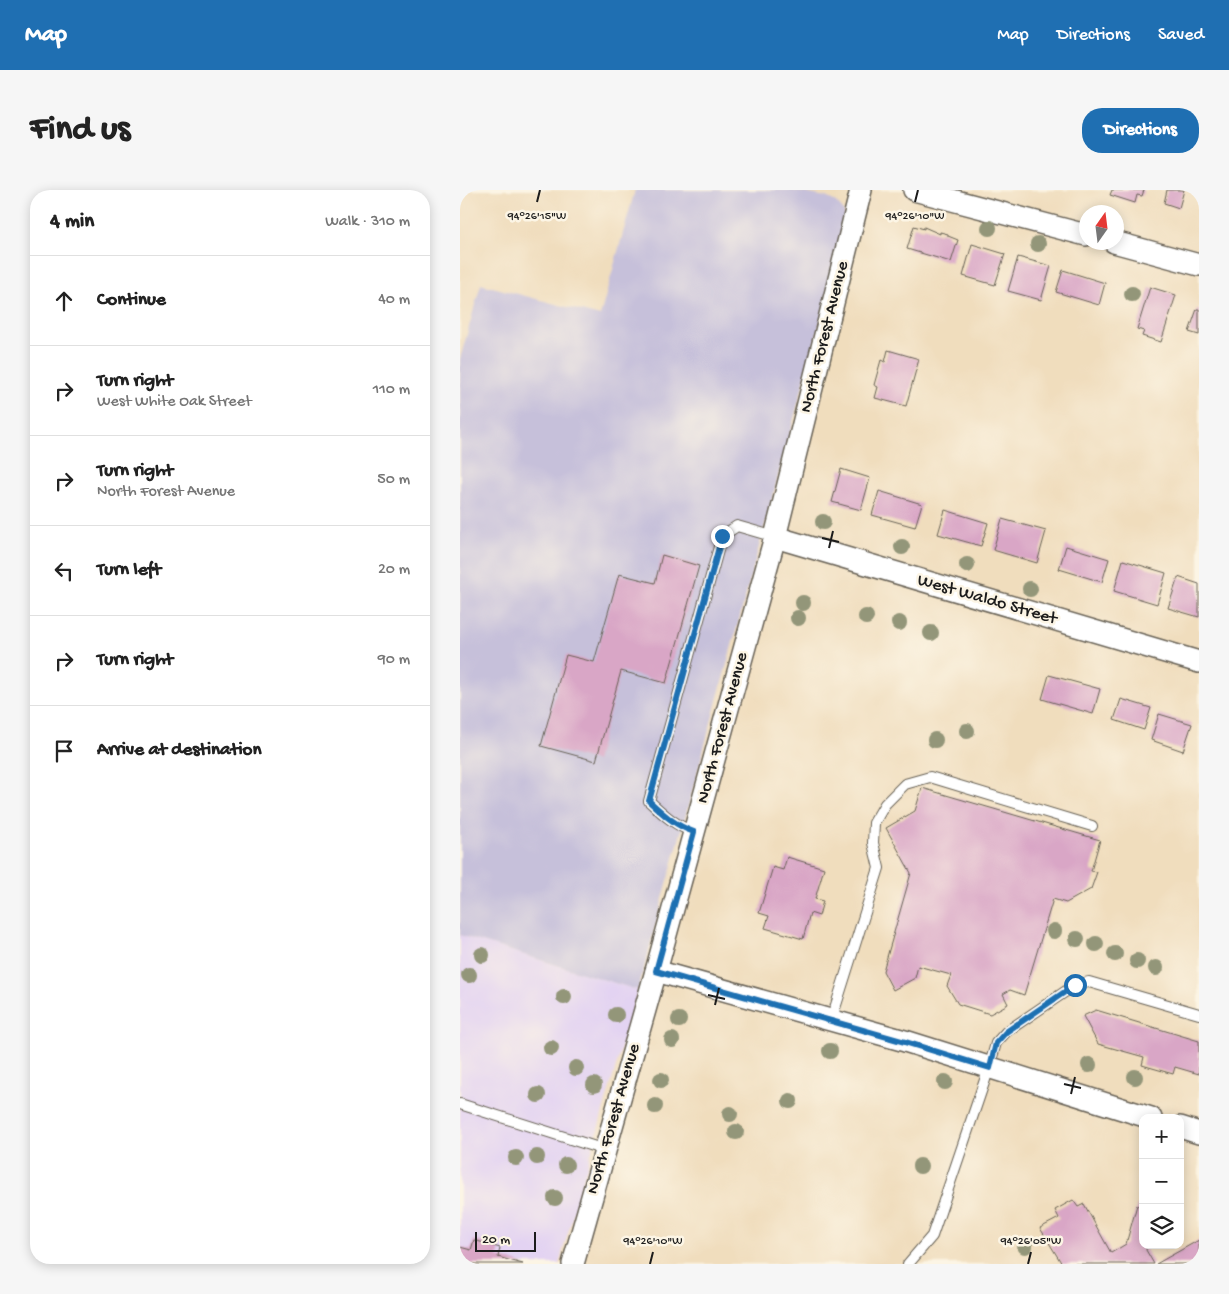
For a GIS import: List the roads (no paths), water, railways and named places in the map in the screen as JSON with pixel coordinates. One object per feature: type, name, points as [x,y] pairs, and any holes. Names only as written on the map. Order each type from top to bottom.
[{"type":"street","name":"North Forest Avenue","points":[[573,1264],[656,971],[775,537],[861,190]]},
{"type":"street","points":[[914,190],[1079,233]]},
{"type":"street","points":[[1124,245],[1199,265]]},
{"type":"street","name":"West Waldo Street","points":[[775,537],[1199,662]]},
{"type":"street","points":[[656,971],[832,1021],[1139,1114]]},
{"type":"street","points":[[1184,1128],[1199,1133]]},
{"type":"lane","points":[[694,832],[681,827],[662,814],[649,801],[722,536],[737,526],[775,537]]},
{"type":"lane","points":[[832,1021],[879,868],[873,843],[874,823],[885,804],[905,784],[930,777],[1092,826]]},
{"type":"lane","points":[[908,1264],[932,1236],[990,1068],[996,1043],[1006,1032],[1075,985],[1089,982],[1199,1014]]},
{"type":"lane","points":[[460,1104],[606,1150]]}]
